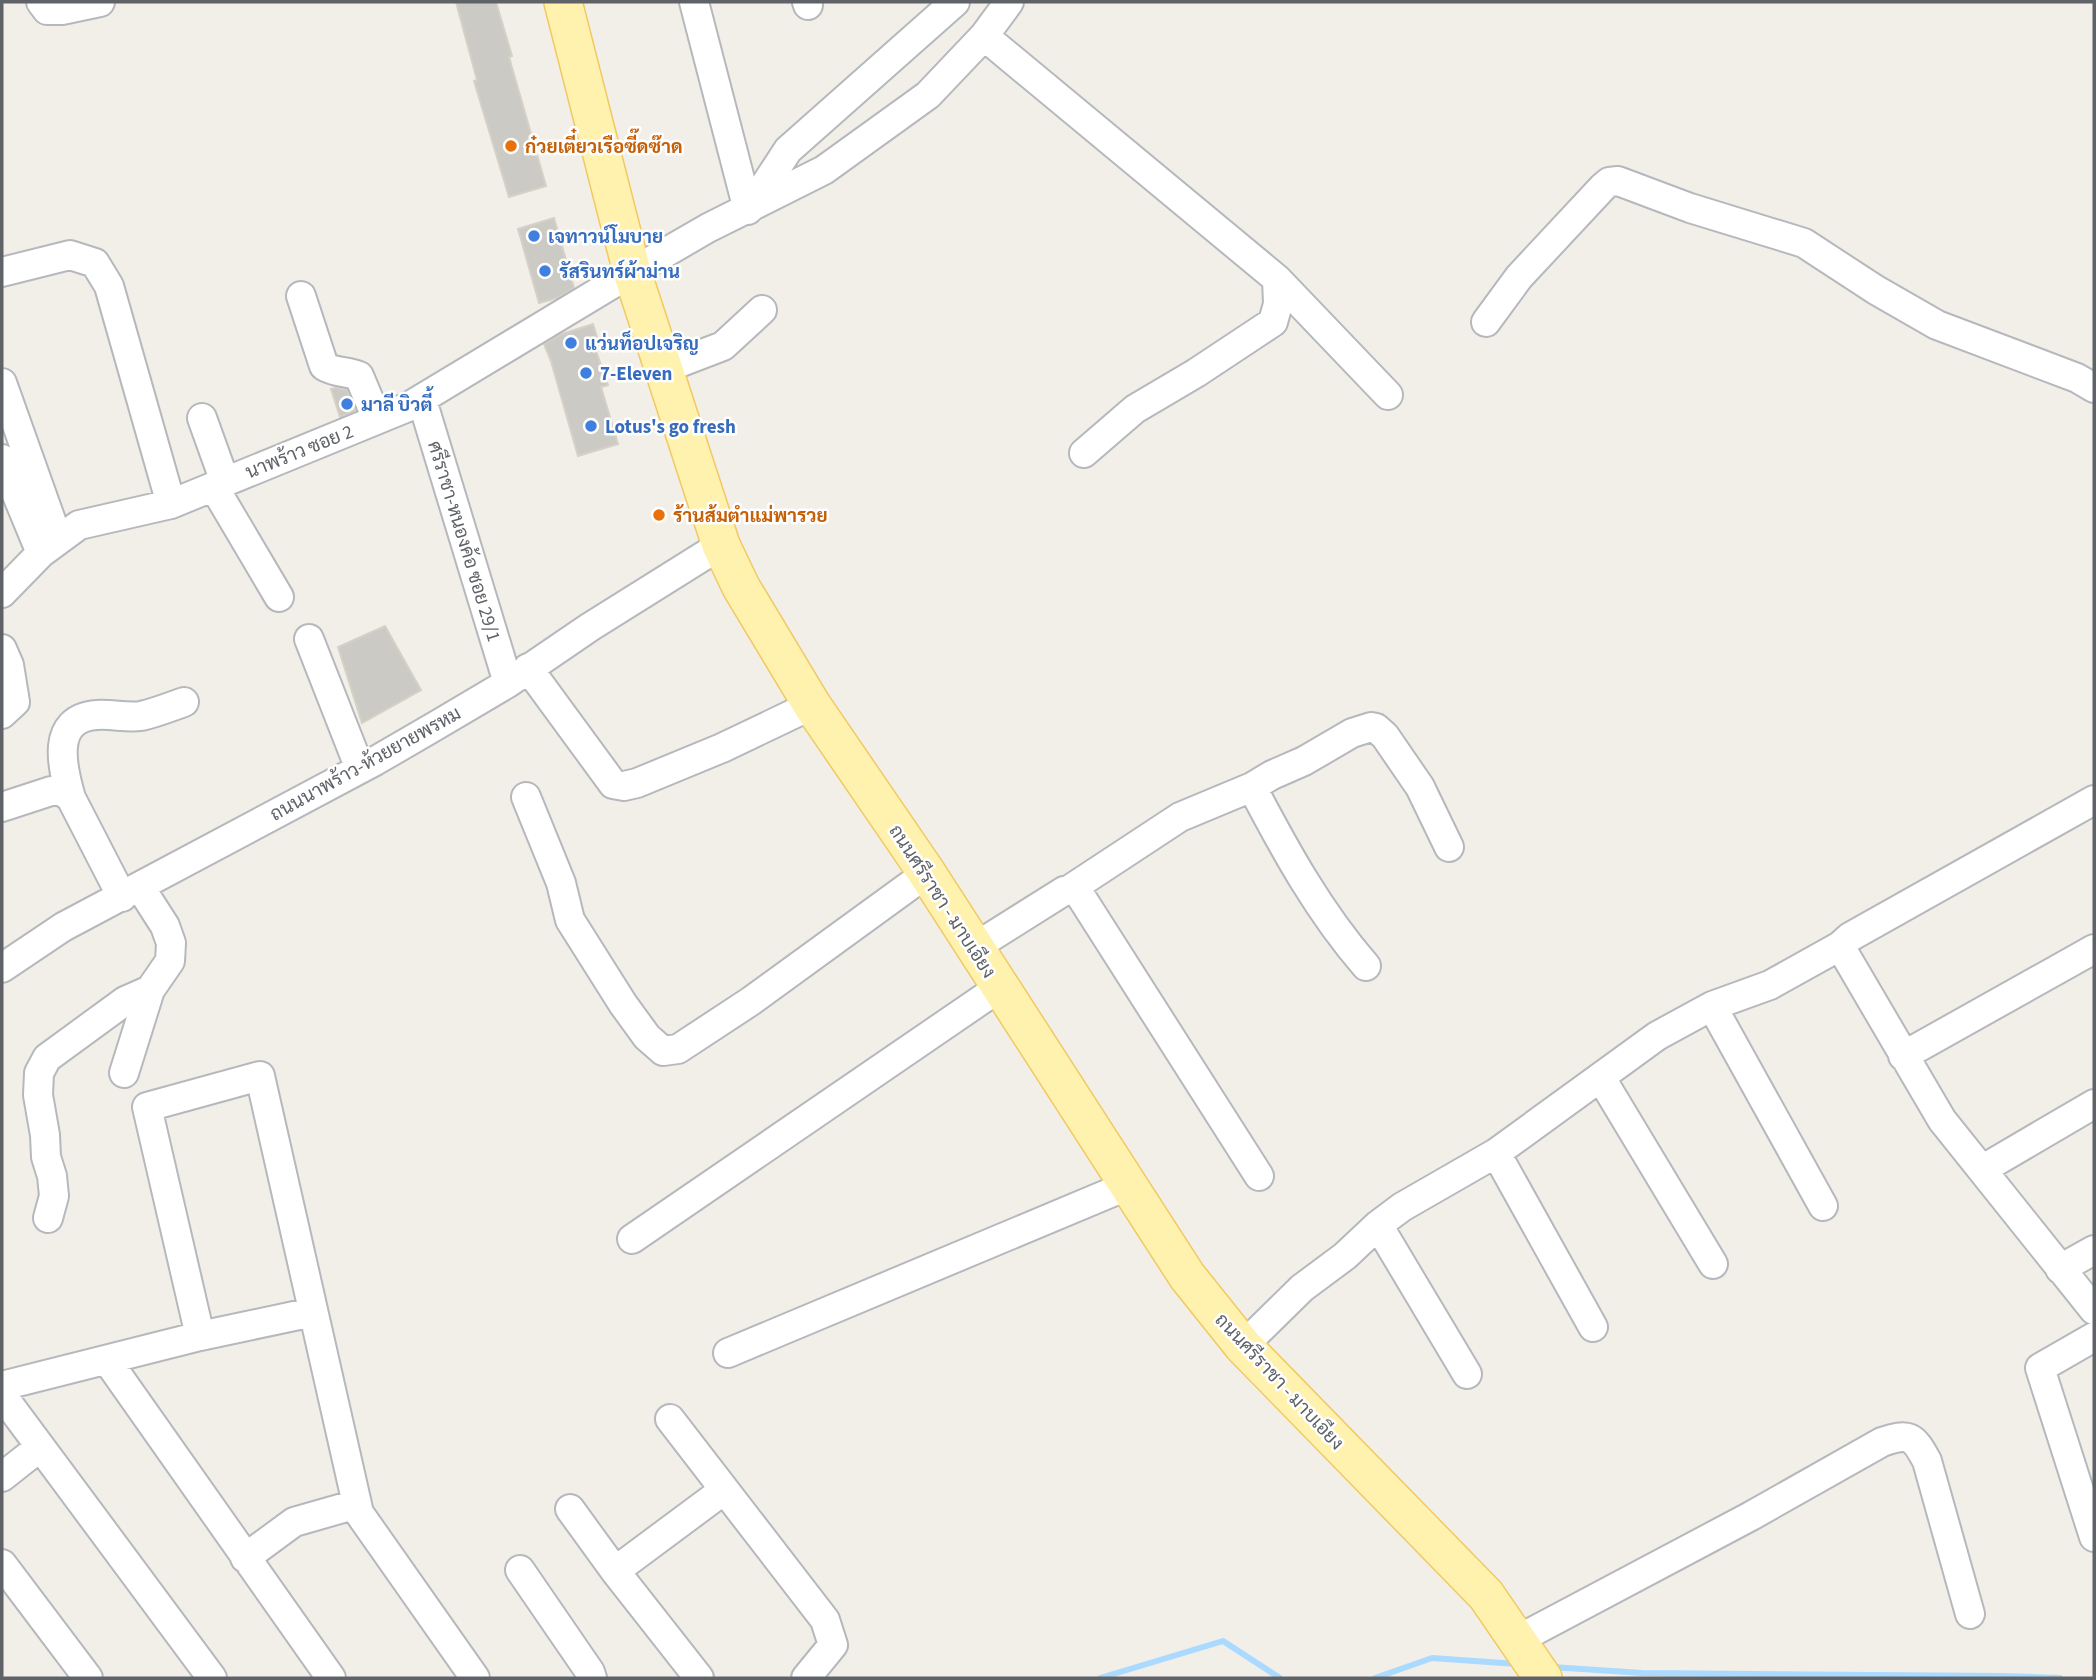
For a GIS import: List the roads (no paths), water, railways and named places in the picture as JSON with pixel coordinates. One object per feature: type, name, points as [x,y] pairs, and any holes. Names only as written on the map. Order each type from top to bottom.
[{"type":"main road","name":"ถนนศรีราชา - มาบเอียง","points":[[563,2],[632,272],[721,545],[741,587],[812,705],[927,873],[1187,1276],[1249,1353],[1486,1595],[1543,1678]]},
{"type":"street","points":[[41,2],[47,10],[62,10],[100,2]]},
{"type":"street","points":[[694,2],[748,210]]},
{"type":"street","points":[[748,210],[788,150],[955,2]]},
{"type":"street","name":"นาพร้าว ซอย 2","points":[[2,593],[49,547],[79,525],[171,504],[422,400],[632,272],[708,229],[824,170],[928,95],[984,36],[1009,2]]},
{"type":"street","points":[[984,36],[1277,279],[1388,395]]},
{"type":"street","points":[[1486,322],[1518,276],[1603,187],[1609,182],[1618,181],[1690,208],[1804,243],[1876,290],[1937,325],[2077,378],[2094,388]]},
{"type":"street","points":[[2,272],[70,255],[95,263],[109,286],[171,504]]},
{"type":"street","points":[[1084,453],[1135,409],[1273,322],[1278,304],[1277,279]]},
{"type":"street","points":[[301,296],[324,366],[332,371],[359,376],[377,419]]},
{"type":"street","points":[[663,369],[723,346],[762,310]]},
{"type":"street","points":[[2,383],[49,547]]},
{"type":"street","name":"ศรีราชา-หนองค้อ ซอย 29/1","points":[[422,400],[518,675],[613,784],[624,786],[638,783],[722,748],[812,705]]},
{"type":"street","points":[[202,418],[220,484],[279,597]]},
{"type":"street","points":[[2,459],[49,547]]},
{"type":"street","name":"ถนนนาพร้าว-ห้วยยายพรหม","points":[[2,968],[63,927],[360,769],[518,675],[721,545]]},
{"type":"street","points":[[309,639],[360,769]]},
{"type":"street","points":[[2,649],[9,665],[15,702],[2,714]]},
{"type":"street","points":[[124,1073],[149,990],[170,961],[171,943],[165,926],[131,892],[71,798],[64,774],[63,743],[66,730],[76,721],[94,715],[140,716],[184,702]]},
{"type":"street","points":[[975,947],[1069,890],[1180,817],[1252,787],[1327,749],[1352,733],[1371,727],[1385,736],[1420,787],[1449,847]]},
{"type":"street","points":[[1252,787],[1293,862],[1340,937],[1366,966]]},
{"type":"street","points":[[2,807],[51,791],[62,791],[71,798]]},
{"type":"street","points":[[526,797],[561,883],[570,920],[623,1004],[648,1037],[663,1051],[678,1049],[720,1022],[927,873]]},
{"type":"street","points":[[1249,1353],[1320,1298],[1345,1256],[1378,1225],[1402,1207],[1496,1153],[1657,1036],[1712,1006],[1770,985],[2094,800]]},
{"type":"street","points":[[1069,890],[1078,892],[1259,1176]]},
{"type":"street","points":[[1840,946],[1942,1120],[2094,1310]]},
{"type":"street","points":[[1903,1055],[2094,949]]},
{"type":"street","points":[[632,1239],[1000,988]]},
{"type":"street","points":[[48,1218],[54,1196],[38,1095],[39,1073],[47,1058],[125,1001],[149,990]]},
{"type":"street","points":[[1712,1006],[1823,1206]]},
{"type":"street","points":[[200,1336],[146,1107],[260,1076],[359,1513],[475,1678]]},
{"type":"street","points":[[1601,1078],[1713,1264]]},
{"type":"street","points":[[1983,1169],[2094,1104]]},
{"type":"street","points":[[1496,1153],[1593,1327]]},
{"type":"street","points":[[728,1353],[1129,1185]]},
{"type":"street","points":[[1378,1225],[1466,1374]]},
{"type":"street","points":[[2060,1269],[2094,1250]]},
{"type":"street","points":[[2,1387],[200,1336],[313,1312]]},
{"type":"street","points":[[2094,1337],[2040,1368],[2094,1537]]},
{"type":"street","points":[[107,1360],[331,1678]]},
{"type":"street","points":[[2,1395],[212,1678]]},
{"type":"street","points":[[670,1419],[825,1619],[833,1645],[806,1678]]},
{"type":"street","points":[[1517,1640],[1751,1516],[1882,1442],[1904,1436],[1915,1441],[1927,1461],[1970,1614]]},
{"type":"street","points":[[2,1477],[40,1447]]},
{"type":"street","points":[[615,1571],[724,1490]]},
{"type":"street","points":[[245,1558],[294,1522],[356,1504]]},
{"type":"street","points":[[570,1509],[699,1678]]},
{"type":"street","points":[[2,1564],[88,1678]]},
{"type":"street","points":[[520,1570],[592,1678]]},
{"type":"waterway","points":[[1100,1678],[1223,1641],[1280,1678]]},
{"type":"waterway","points":[[1375,1678],[1432,1658],[1517,1664]]},
{"type":"waterway","points":[[1552,1667],[1642,1673],[2060,1678]]},
{"type":"place","name":"ก๋วยเตี๋ยวเรือซี๊ดซ๊าด","points":[[511,146]]},
{"type":"place","name":"เจทาวน์โมบาย","points":[[534,236]]},
{"type":"place","name":"รัสรินทร์ผ้าม่าน","points":[[545,271]]},
{"type":"place","name":"แว่นท็อปเจริญ","points":[[571,343]]},
{"type":"place","name":"7-Eleven","points":[[586,373]]},
{"type":"place","name":"มาลี บิวตี้","points":[[347,404]]},
{"type":"place","name":"Lotus's go fresh","points":[[591,426]]},
{"type":"place","name":"ร้านส้มตำแม่พารวย","points":[[659,515]]}]
